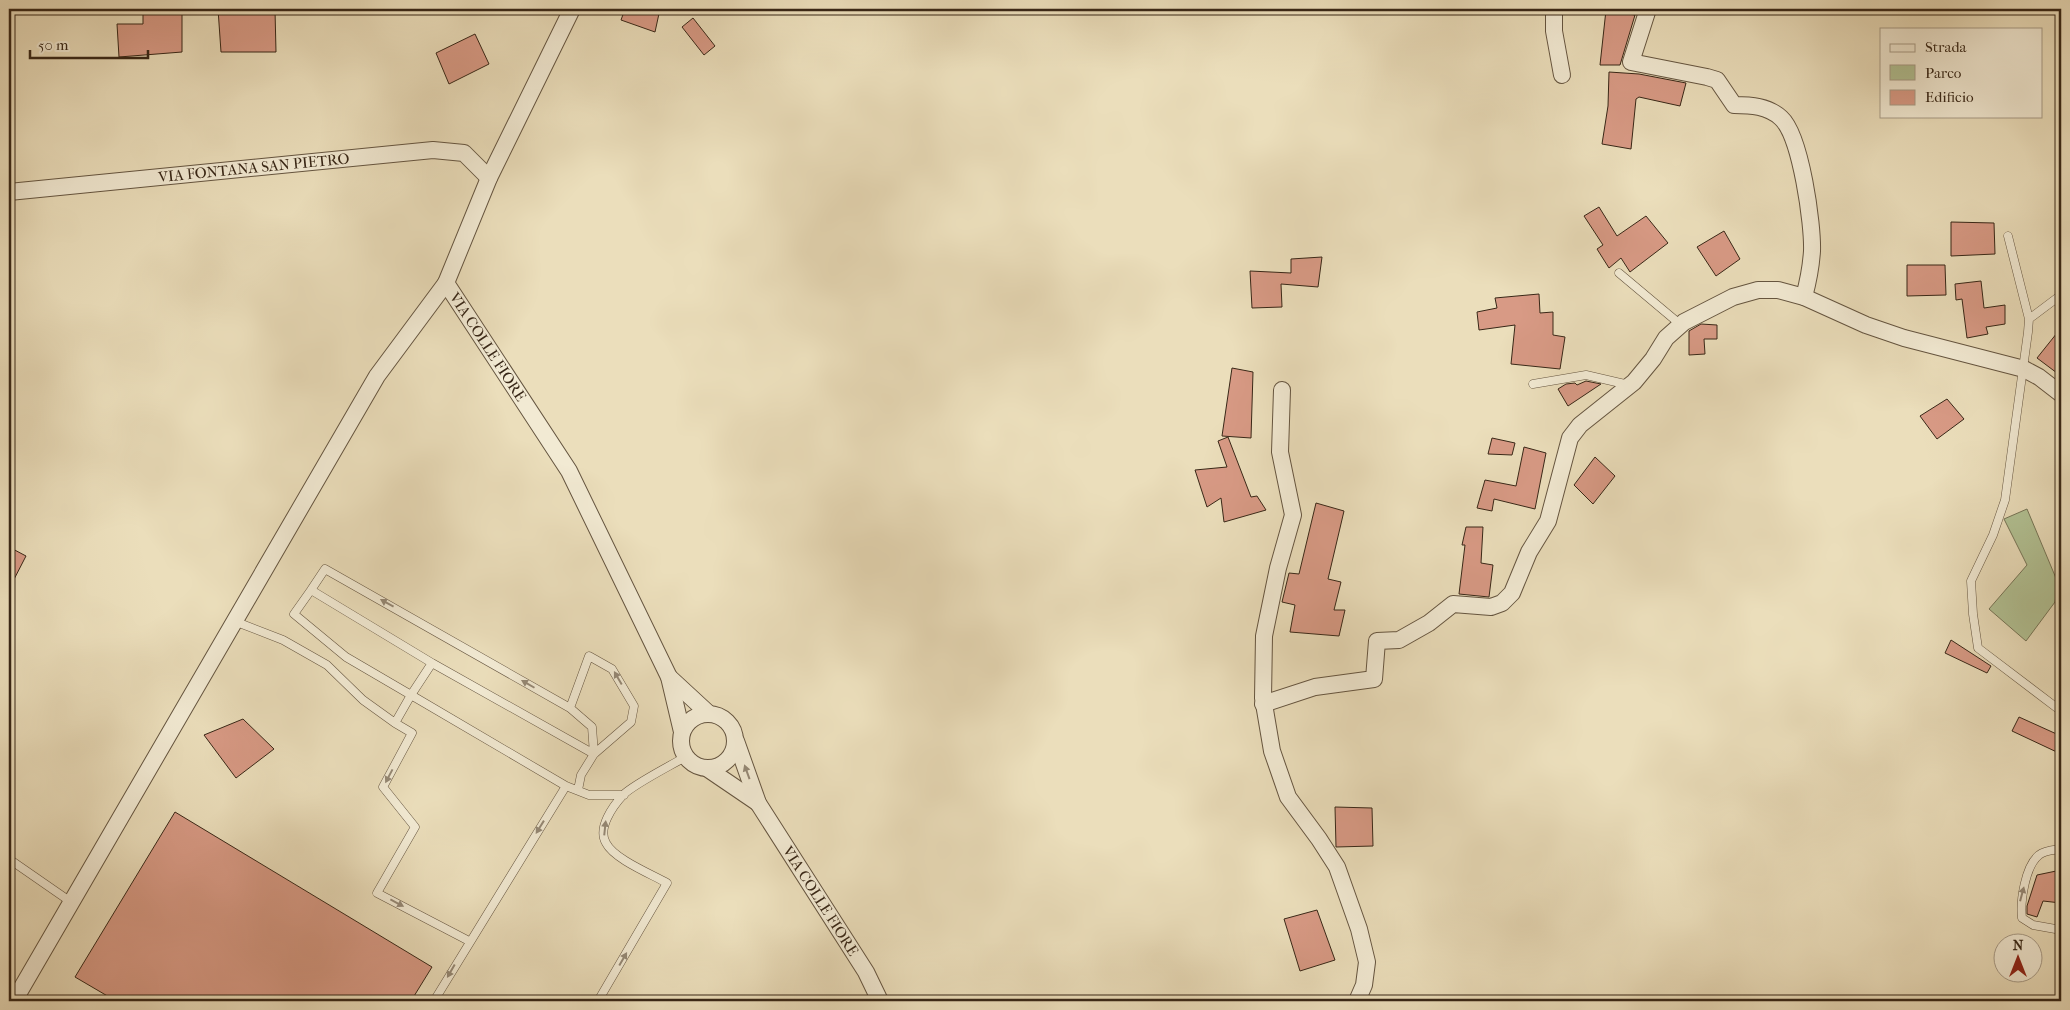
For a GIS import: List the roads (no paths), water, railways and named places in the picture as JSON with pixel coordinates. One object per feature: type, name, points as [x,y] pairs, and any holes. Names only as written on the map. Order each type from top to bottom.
[{"type":"street","name":"VIA COLLE FIORE","points":[[572,9],[489,178],[446,282],[569,471],[669,677],[682,732]]},
{"type":"street","points":[[1554,9],[1554,31],[1562,75]]},
{"type":"street","points":[[1648,9],[1630,62],[1712,78],[1724,89],[1734,104],[1761,107],[1783,119],[1802,166],[1810,220],[1812,249],[1804,297]]},
{"type":"street","name":"VIA FONTANA SAN PIETRO","points":[[9,192],[433,150],[464,153],[489,178]]},
{"type":"street","points":[[14,1001],[377,376],[446,282]]},
{"type":"street","points":[[1264,704],[1315,687],[1374,679],[1377,641],[1399,640],[1428,623],[1453,604],[1491,607],[1502,602],[1512,593],[1529,552],[1548,521],[1570,438],[1580,425],[1631,385],[1653,359],[1666,338],[1681,324],[1709,307],[1734,297],[1758,290],[1778,290],[1804,297],[1866,325],[1904,338],[2024,369],[2039,377],[2061,394]]},
{"type":"street","points":[[1282,390],[1280,452],[1293,515],[1278,568],[1264,636],[1264,704],[1272,751],[1288,797],[1337,867],[1359,929],[1367,962],[1364,985],[1357,1001]]},
{"type":"street","name":"VIA COLLE FIORE","points":[[669,677],[708,714]]},
{"type":"street","points":[[708,714],[716,715],[729,723],[736,741],[730,757],[716,767],[708,769],[694,765],[685,757],[680,741],[682,732],[692,719],[708,714]]},
{"type":"street","name":"VIA COLLE FIORE","points":[[736,741],[758,802],[866,972],[880,1001]]},
{"type":"street","name":"VIA COLLE FIORE","points":[[708,769],[725,778],[758,802]]},
{"type":"lane","points":[[2008,236],[2029,319],[2024,369],[2005,500],[1993,536],[1971,581],[1972,614],[1978,648],[2061,711]]},
{"type":"lane","points":[[1619,273],[1681,324]]},
{"type":"lane","points":[[2029,319],[2061,295]]},
{"type":"lane","points":[[1533,384],[1586,376],[1631,385]]},
{"type":"lane","points":[[594,754],[592,727],[570,708],[325,569],[294,614],[346,657],[566,786],[590,795],[624,795]]},
{"type":"lane","points":[[311,590],[432,663],[594,754]]},
{"type":"lane","points":[[234,621],[283,640],[327,665],[363,700],[394,723],[412,733],[383,787],[416,827],[377,893],[469,941]]},
{"type":"lane","points":[[570,708],[588,656],[612,669],[634,706],[631,722],[594,754],[581,775],[578,790]]},
{"type":"lane","points":[[394,723],[432,663]]},
{"type":"lane","points":[[598,1001],[667,883],[624,859],[606,844],[603,831],[606,820],[624,795],[685,757]]},
{"type":"lane","points":[[434,1001],[469,941],[566,786]]},
{"type":"lane","points":[[2061,849],[2050,850],[2038,856],[2030,870],[2020,903],[2022,918],[2033,925],[2061,930]]},
{"type":"lane","points":[[9,859],[71,902]]},
{"type":"lane","points":[[1917,1001],[1926,1001]]}]
